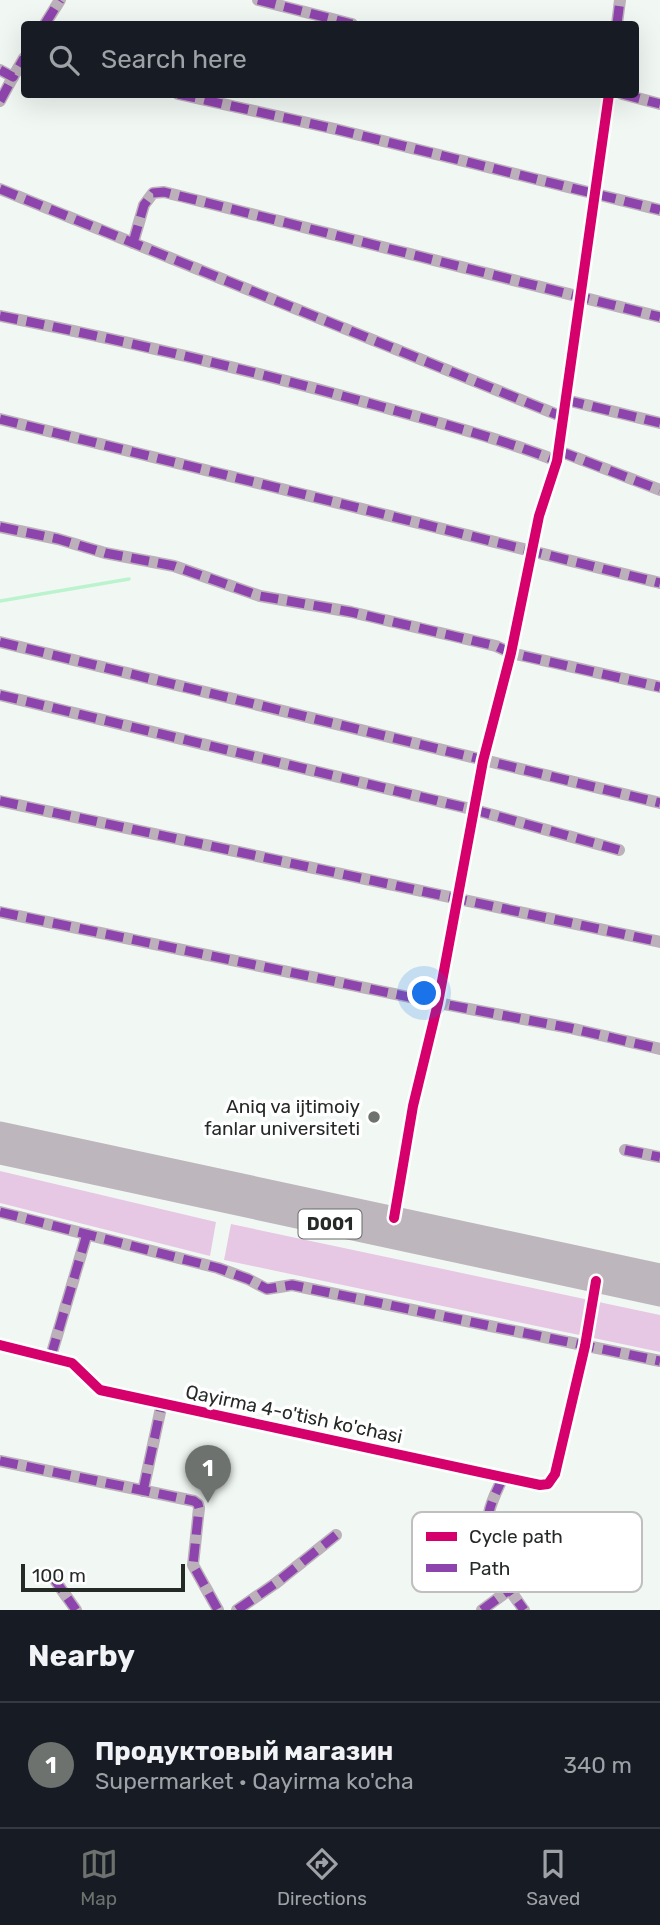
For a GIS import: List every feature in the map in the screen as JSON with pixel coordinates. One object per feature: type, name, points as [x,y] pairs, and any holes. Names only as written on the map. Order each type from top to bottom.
[{"type":"highway","name":"D001","points":[[0,1133],[660,1275]]},
{"type":"highway","name":"D001","points":[[0,1153],[660,1295]]},
{"type":"street","points":[[47,21],[60,0]]},
{"type":"street","points":[[258,0],[340,21]]},
{"type":"street","points":[[617,21],[620,0]]},
{"type":"street","points":[[0,101],[21,63]]},
{"type":"street","points":[[0,71],[13,77]]},
{"type":"street","points":[[196,98],[335,129],[660,210]]},
{"type":"street","points":[[394,1218],[483,761],[511,653],[539,516],[558,456],[608,98]]},
{"type":"street","points":[[637,98],[660,104]]},
{"type":"street","points":[[0,189],[563,416]]},
{"type":"street","points":[[133,243],[148,199],[153,192],[164,192],[660,317]]},
{"type":"street","points":[[0,316],[90,334],[300,384],[558,456],[660,490]]},
{"type":"street","points":[[566,400],[660,423]]},
{"type":"street","points":[[0,419],[660,583]]},
{"type":"street","points":[[0,527],[174,566],[260,596],[362,614],[496,646],[511,653],[660,687]]},
{"type":"street","points":[[0,642],[660,803]]},
{"type":"street","points":[[0,695],[475,810],[620,850]]},
{"type":"street","points":[[0,801],[660,942]]},
{"type":"street","points":[[0,912],[570,1028],[660,1049]]},
{"type":"street","points":[[625,1150],[660,1157]]},
{"type":"street","points":[[0,1212],[218,1268],[267,1289],[292,1285],[660,1361]]},
{"type":"street","points":[[51,1356],[87,1234]]},
{"type":"street","points":[[585,1346],[596,1282]]},
{"type":"street","name":"Qayirma 4-o'tish ko'chasi","points":[[0,1345],[51,1356],[78,1366],[100,1390],[540,1485],[548,1484],[555,1474],[585,1346]]},
{"type":"street","points":[[143,1491],[162,1403]]},
{"type":"street","points":[[0,1461],[198,1504],[193,1565],[218,1610]]},
{"type":"street","points":[[489,1512],[503,1477]]},
{"type":"street","points":[[237,1610],[336,1535]]},
{"type":"street","points":[[52,1576],[76,1610]]},
{"type":"street","points":[[482,1610],[506,1592]]},
{"type":"street","points":[[510,1592],[524,1610]]},
{"type":"shaded area","points":[[0,1171],[216,1222],[210,1256],[0,1203]]},
{"type":"shaded area","points":[[231,1224],[660,1315],[660,1352],[224,1260]]},
{"type":"waterway","points":[[0,601],[129,579]]},
{"type":"marked path","points":[[47,21],[60,0]]},
{"type":"marked path","points":[[258,0],[340,21]]},
{"type":"marked path","points":[[617,21],[620,0]]},
{"type":"marked path","points":[[0,70],[13,77],[21,63]]},
{"type":"marked path","points":[[0,101],[13,77]]},
{"type":"marked path","points":[[196,98],[335,129],[660,210]]},
{"type":"marked path","points":[[637,98],[660,104]]},
{"type":"marked path","points":[[0,189],[563,417]]},
{"type":"marked path","points":[[133,243],[144,205],[153,193],[164,192],[660,317]]},
{"type":"marked path","points":[[0,316],[143,346],[285,381],[469,431],[557,461]]},
{"type":"marked path","points":[[566,400],[660,423]]},
{"type":"marked path","points":[[0,419],[660,583]]},
{"type":"marked path","points":[[559,451],[660,490]]},
{"type":"marked path","points":[[0,527],[58,539],[105,553],[174,566],[260,596],[351,612],[496,646],[511,653],[660,687]]},
{"type":"marked path","points":[[0,642],[660,803]]},
{"type":"marked path","points":[[0,695],[475,810],[619,850]]},
{"type":"marked path","points":[[0,801],[660,942]]},
{"type":"marked path","points":[[0,912],[570,1028],[660,1049]]},
{"type":"marked path","points":[[625,1150],[660,1157]]},
{"type":"marked path","points":[[0,1212],[218,1268],[267,1289],[292,1285],[660,1361]]},
{"type":"marked path","points":[[51,1356],[87,1234]]},
{"type":"marked path","points":[[143,1491],[162,1403]]},
{"type":"marked path","points":[[0,1461],[194,1501],[199,1508],[193,1565],[218,1610]]},
{"type":"marked path","points":[[489,1512],[503,1477]]},
{"type":"marked path","points":[[237,1610],[336,1535]]},
{"type":"marked path","points":[[52,1576],[76,1610]]},
{"type":"marked path","points":[[482,1610],[506,1592]]},
{"type":"marked path","points":[[511,1592],[524,1610]]},
{"type":"cycle path","points":[[394,1218],[413,1106],[438,1003],[483,761],[511,653],[539,516],[557,461],[608,98]]},
{"type":"cycle path","points":[[0,1345],[72,1363],[100,1390],[540,1485],[548,1484],[555,1474],[585,1346],[596,1281]]},
{"type":"place","name":"Aniq va ijtimoiy fanlar universiteti","points":[[374,1117]]},
{"type":"place","name":"Продуктовый магазин","points":[[208,1503]]}]
